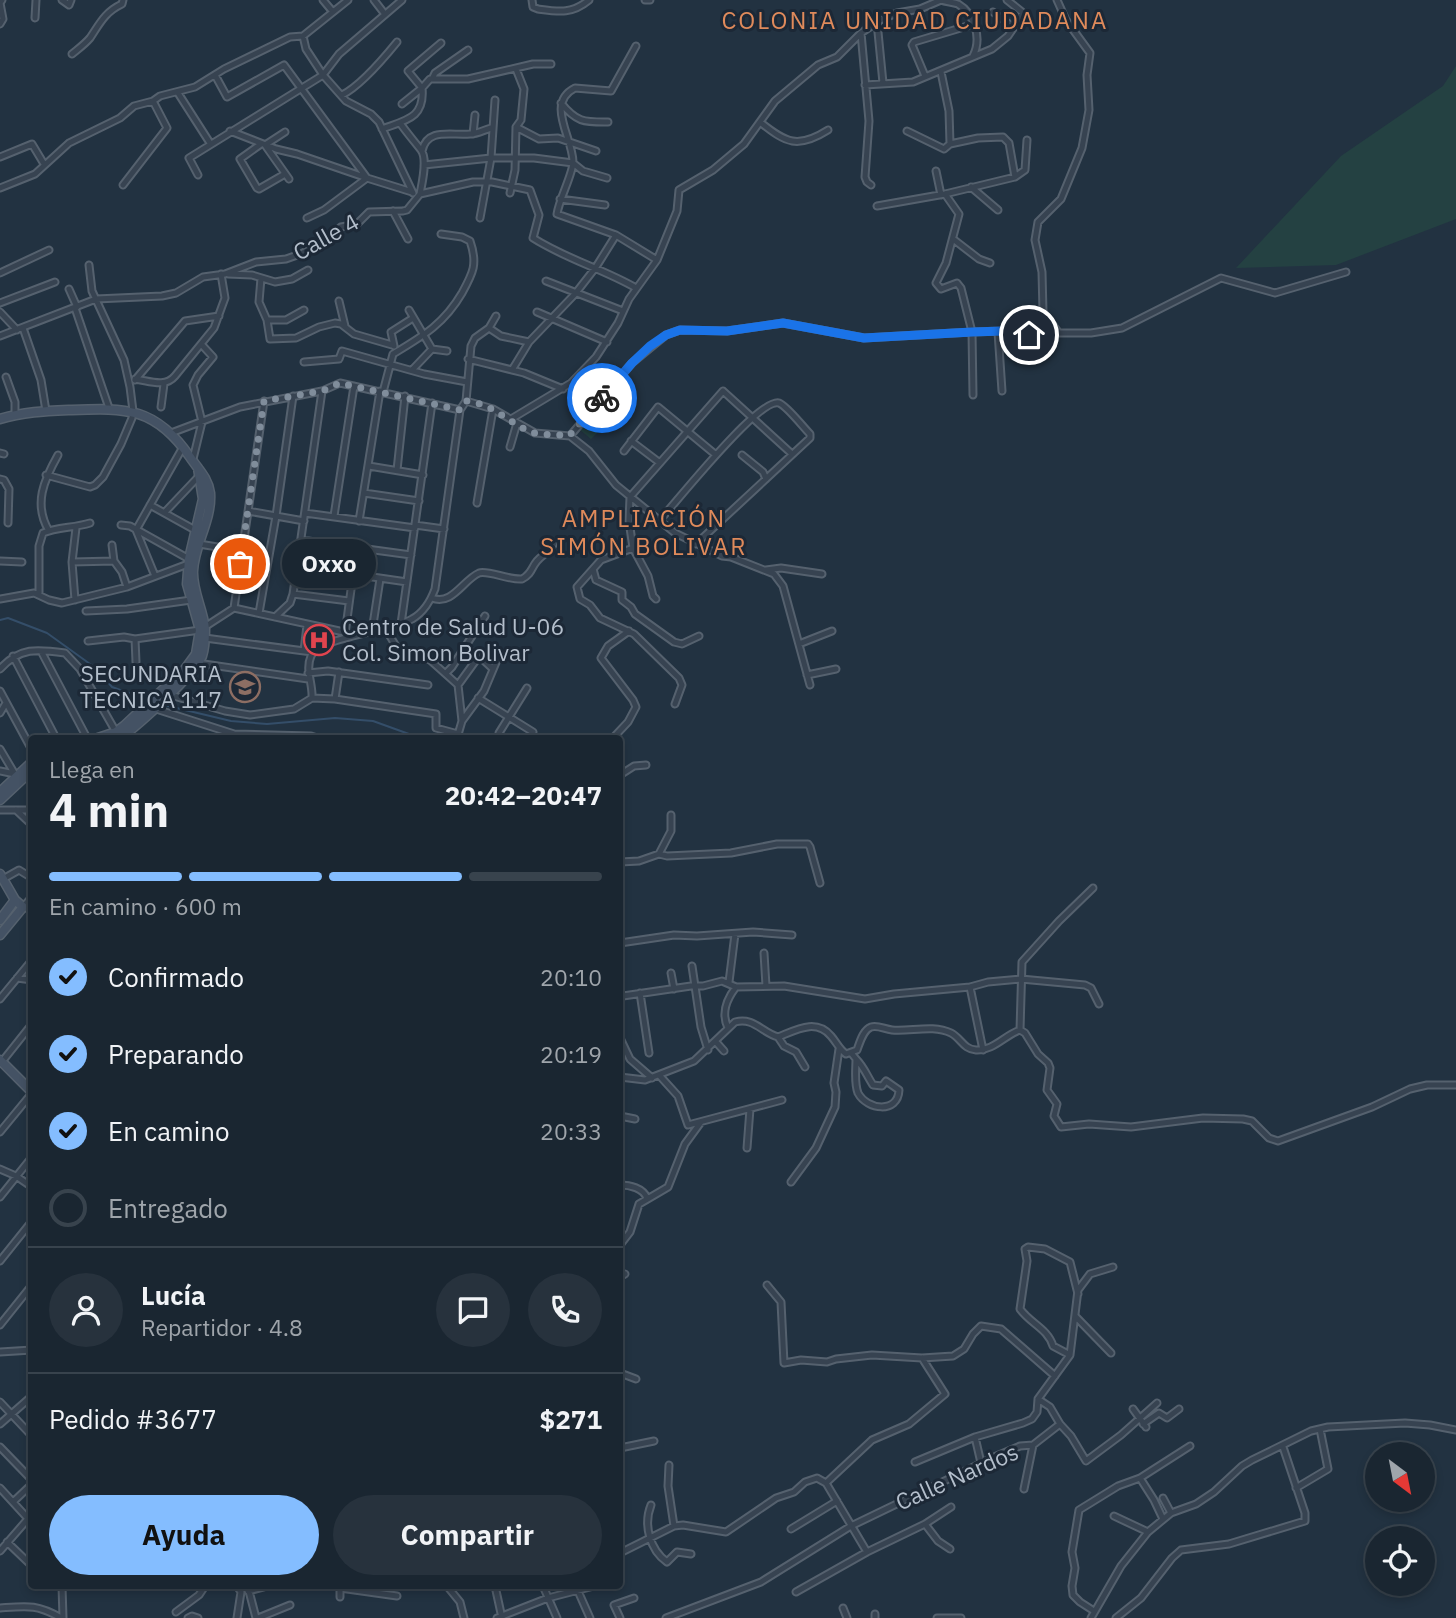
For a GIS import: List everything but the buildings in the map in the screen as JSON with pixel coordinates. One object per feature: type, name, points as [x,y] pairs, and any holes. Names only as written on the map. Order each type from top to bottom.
[{"type":"main road","points":[[0,419],[46,411],[109,408],[135,412],[171,433],[208,484],[210,502],[193,573],[203,632],[195,662],[165,694],[118,735]]},
{"type":"main road","points":[[198,469],[203,499],[189,561],[187,584],[203,632]]},
{"type":"main road","points":[[0,792],[21,777]]},
{"type":"main road","points":[[0,800],[21,777]]},
{"type":"main road","points":[[0,935],[27,909],[15,900],[2,881]]},
{"type":"main road","points":[[0,920],[15,900]]},
{"type":"main road","points":[[1,1062],[28,1088]]},
{"type":"street","points":[[0,24],[4,19],[0,3],[2,0]]},
{"type":"street","points":[[35,18],[36,0]]},
{"type":"street","points":[[62,0],[69,5],[71,0]]},
{"type":"street","points":[[72,54],[88,40],[99,21],[111,9],[122,4],[123,0]]},
{"type":"street","points":[[323,0],[332,12]]},
{"type":"street","points":[[0,188],[35,174],[69,143],[120,118],[134,106],[195,87],[290,37],[303,36],[348,0]]},
{"type":"street","points":[[374,0],[384,13]]},
{"type":"street","points":[[198,174],[188,159],[323,75],[339,54],[402,0]]},
{"type":"street","points":[[532,0],[533,7],[538,9],[572,11],[589,0]]},
{"type":"street","points":[[511,419],[563,389],[583,373],[607,342],[636,288],[657,260],[677,211],[679,190],[713,170],[752,136],[775,101],[818,65],[836,57],[877,22],[941,0],[963,8],[974,24],[978,45],[973,55]]},
{"type":"street","points":[[865,85],[913,82],[1002,44],[1021,17],[1021,12],[1007,0]]},
{"type":"street","points":[[569,436],[632,363],[666,335],[680,330],[727,331],[783,323],[864,338],[972,332],[1032,334],[1042,312],[1042,272],[1035,240],[1038,222],[1061,199],[1082,148],[1089,110],[1087,75],[1090,53],[1066,20],[1057,0]]},
{"type":"street","points":[[993,12],[1013,27]]},
{"type":"street","points":[[877,22],[883,83]]},
{"type":"street","points":[[925,76],[912,45],[914,42],[974,24]]},
{"type":"street","points":[[861,33],[869,121],[865,177],[871,185]]},
{"type":"street","points":[[303,36],[306,49],[323,75],[346,101],[371,114],[382,129],[412,191]]},
{"type":"street","points":[[342,95],[350,91],[397,42]]},
{"type":"street","points":[[382,129],[400,123],[421,109],[424,103],[422,88],[408,71],[441,43]]},
{"type":"street","points":[[636,46],[611,91],[575,88],[569,90],[561,103],[560,110],[573,163],[557,214],[616,235],[657,260]]},
{"type":"street","points":[[432,79],[435,73],[468,50]]},
{"type":"street","points":[[402,104],[432,79],[468,79],[533,64],[551,64]]},
{"type":"street","points":[[215,75],[227,97],[284,65],[367,178]]},
{"type":"street","points":[[510,193],[516,127],[521,120],[524,89],[516,69]]},
{"type":"street","points":[[941,72],[949,111],[950,144]]},
{"type":"street","points":[[178,93],[210,143]]},
{"type":"street","points":[[480,218],[491,158],[495,100]]},
{"type":"street","points":[[123,185],[167,128],[153,101]]},
{"type":"street","points":[[561,103],[582,122],[608,122]]},
{"type":"street","points":[[473,134],[475,116]]},
{"type":"street","points":[[760,122],[777,136],[797,143],[817,137],[828,130]]},
{"type":"street","points":[[400,123],[412,142],[422,151]]},
{"type":"street","points":[[516,127],[539,139],[558,138],[596,151]]},
{"type":"street","points":[[230,131],[412,191],[418,196],[424,165],[424,143],[433,135],[473,134],[491,128]]},
{"type":"street","points":[[263,144],[287,176],[258,190],[240,159],[263,144],[285,131]]},
{"type":"street","points":[[907,131],[944,149],[950,144],[978,138],[1003,137],[1009,143],[1015,177]]},
{"type":"street","points":[[877,206],[1015,177],[1024,170],[1027,140]]},
{"type":"street","points":[[0,156],[32,144],[44,164]]},
{"type":"street","points":[[424,165],[514,158],[573,163],[583,171],[607,178]]},
{"type":"street","points":[[936,171],[943,194],[958,214],[946,263],[936,283],[941,289],[957,283],[961,288],[972,332],[974,395]]},
{"type":"street","points":[[307,218],[324,210],[367,178]]},
{"type":"street","name":"Calle 4","points":[[0,336],[96,299],[162,296],[176,293],[203,277],[223,274],[256,262],[286,259],[325,241],[341,227],[357,224],[369,212],[407,210],[418,196],[463,184],[486,182],[533,191],[539,215],[533,239],[636,288]]},
{"type":"street","points":[[971,187],[998,210]]},
{"type":"street","points":[[560,199],[605,205]]},
{"type":"street","points":[[393,211],[408,239]]},
{"type":"street","points":[[359,521],[382,392],[393,354],[445,318],[472,273],[474,258],[470,241],[441,234]]},
{"type":"street","points":[[512,370],[529,342],[575,294],[596,267],[616,235]]},
{"type":"street","points":[[953,239],[979,259],[990,263]]},
{"type":"street","points":[[0,272],[49,250]]},
{"type":"street","points":[[46,475],[92,487],[103,477],[135,412],[124,360],[92,291],[89,265]]},
{"type":"street","points":[[135,379],[170,382],[214,328],[225,298],[223,274],[252,275],[270,282],[292,279],[308,270]]},
{"type":"street","points":[[1042,312],[1062,335],[1117,330],[1140,321],[1221,278],[1275,293],[1346,272]]},
{"type":"street","points":[[261,278],[259,302],[267,320],[270,339],[296,338],[335,323],[345,326],[354,334],[392,345],[399,350]]},
{"type":"street","points":[[546,281],[623,311]]},
{"type":"street","points":[[0,303],[55,282]]},
{"type":"street","points":[[69,289],[109,408]]},
{"type":"street","points":[[339,301],[345,326]]},
{"type":"street","points":[[267,320],[286,320],[303,310]]},
{"type":"street","points":[[409,310],[432,349],[447,351]]},
{"type":"street","points":[[0,312],[20,329],[41,380],[46,411]]},
{"type":"street","points":[[537,313],[607,342]]},
{"type":"street","points":[[130,387],[185,321],[219,316]]},
{"type":"street","points":[[88,641],[203,632],[312,652],[346,635],[401,624],[419,614],[432,598],[435,589],[460,410],[466,401],[468,359],[473,341],[489,328],[496,316]]},
{"type":"street","points":[[392,345],[391,332],[414,318]]},
{"type":"street","points":[[489,328],[501,336],[529,342]]},
{"type":"street","points":[[998,332],[1002,391]]},
{"type":"street","points":[[165,513],[198,469],[202,422],[193,385],[214,357],[201,344]]},
{"type":"street","points":[[413,369],[432,349]]},
{"type":"street","points":[[304,362],[339,359],[342,351],[425,374],[467,382]]},
{"type":"street","points":[[468,359],[512,370],[563,389]]},
{"type":"street","points":[[6,377],[15,402],[15,415]]},
{"type":"street","points":[[161,407],[164,383]]},
{"type":"street","points":[[171,433],[240,407],[322,391],[340,383],[460,410]]},
{"type":"street","points":[[334,516],[354,386]]},
{"type":"street","points":[[275,617],[290,603],[293,594],[322,391]]},
{"type":"street","points":[[656,599],[648,576],[633,548],[629,521],[630,497],[723,391],[792,454]]},
{"type":"street","points":[[259,614],[293,396]]},
{"type":"street","points":[[397,470],[405,397]]},
{"type":"street","points":[[203,632],[234,608],[264,401]]},
{"type":"street","points":[[466,401],[493,409],[535,433],[569,436],[589,451],[616,485],[659,521],[696,544],[722,556],[774,574],[783,586],[810,685]]},
{"type":"street","points":[[401,624],[432,403]]},
{"type":"street","points":[[659,521],[752,418],[763,408],[774,403],[781,404],[811,436],[696,544]]},
{"type":"street","points":[[624,451],[658,407],[716,455]]},
{"type":"street","points":[[477,503],[493,409]]},
{"type":"street","points":[[510,447],[517,423]]},
{"type":"street","points":[[631,440],[660,463]]},
{"type":"street","points":[[136,530],[183,447]]},
{"type":"street","points":[[39,593],[39,546],[46,532],[40,513],[41,496],[46,475],[58,455]]},
{"type":"street","points":[[742,455],[763,472],[766,479]]},
{"type":"street","points":[[369,466],[423,475]]},
{"type":"street","points":[[2,480],[9,489],[8,523]]},
{"type":"street","points":[[364,493],[419,501]]},
{"type":"street","points":[[150,505],[195,530]]},
{"type":"street","points":[[248,511],[304,521]]},
{"type":"street","points":[[305,513],[444,529]]},
{"type":"street","points":[[46,532],[90,523]]},
{"type":"street","points":[[121,526],[136,530],[189,561]]},
{"type":"street","points":[[75,600],[72,562],[76,528]]},
{"type":"street","points":[[136,530],[155,576]]},
{"type":"street","points":[[301,540],[411,555]]},
{"type":"street","points":[[432,598],[445,598],[479,573],[490,572],[500,578],[522,579],[531,573],[536,562],[551,550],[554,543]]},
{"type":"street","points":[[199,544],[242,551]]},
{"type":"street","points":[[112,545],[114,561],[122,572],[127,587]]},
{"type":"street","points":[[633,548],[601,560],[577,587],[580,599],[600,618],[629,631],[678,678],[682,685],[675,704]]},
{"type":"street","points":[[0,561],[22,562]]},
{"type":"street","points":[[72,562],[114,561]]},
{"type":"street","points":[[0,599],[39,593],[55,602],[75,600],[127,587],[189,561]]},
{"type":"street","points":[[297,566],[407,582]]},
{"type":"street","points":[[765,570],[781,568],[821,573]]},
{"type":"street","points":[[593,569],[596,580],[622,592],[622,600],[635,614],[674,642],[682,644],[699,636]]},
{"type":"street","points":[[346,635],[354,575]]},
{"type":"street","points":[[372,631],[380,579]]},
{"type":"street","points":[[293,594],[349,601]]},
{"type":"street","points":[[86,611],[127,609],[191,600]]},
{"type":"street","points":[[234,608],[346,635]]},
{"type":"street","points":[[446,673],[485,616]]},
{"type":"street","points":[[304,651],[307,625]]},
{"type":"street","points":[[384,628],[399,651],[430,660],[458,685],[462,721]]},
{"type":"street","points":[[616,735],[636,708],[633,700],[601,658],[608,646],[629,631]]},
{"type":"street","points":[[799,644],[832,631]]},
{"type":"street","points":[[135,639],[136,662]]},
{"type":"street","points":[[465,648],[493,669]]},
{"type":"street","points":[[41,651],[85,735]]},
{"type":"street","points":[[0,669],[21,652],[65,653],[87,679],[118,735]]},
{"type":"street","points":[[312,652],[308,676],[312,698]]},
{"type":"street","points":[[457,735],[462,721],[484,691],[500,653]]},
{"type":"street","points":[[13,656],[54,735]]},
{"type":"street","points":[[458,685],[479,656]]},
{"type":"street","points":[[195,662],[308,676],[317,671],[339,672],[428,685]]},
{"type":"street","points":[[807,675],[836,669]]},
{"type":"street","points":[[335,699],[339,672]]},
{"type":"street","points":[[499,733],[527,688]]},
{"type":"street","points":[[0,691],[28,743]]},
{"type":"street","points":[[165,694],[225,711],[250,715],[294,709],[312,698],[335,699],[437,714],[436,728],[454,735]]},
{"type":"street","points":[[478,698],[533,732]]},
{"type":"street","points":[[0,713],[6,704]]},
{"type":"street","points":[[150,707],[230,735]]},
{"type":"street","points":[[0,749],[21,777]]},
{"type":"street","points":[[623,773],[634,766],[646,765]]},
{"type":"street","points":[[0,771],[21,777]]},
{"type":"street","points":[[0,810],[28,810]]},
{"type":"street","points":[[16,810],[28,821]]},
{"type":"street","points":[[659,854],[671,831],[671,815]]},
{"type":"street","points":[[623,862],[639,861],[659,854],[667,856],[731,853],[777,844],[808,844],[820,883]]},
{"type":"street","points":[[2,881],[19,870],[28,875]]},
{"type":"street","points":[[1020,1030],[1022,962],[1093,888]]},
{"type":"street","points":[[623,941],[674,935],[748,932],[792,934]]},
{"type":"street","points":[[729,982],[736,934]]},
{"type":"street","points":[[764,953],[766,986]]},
{"type":"street","points":[[0,999],[28,965]]},
{"type":"street","points":[[692,966],[701,1027],[708,1049]]},
{"type":"street","points":[[671,973],[674,989]]},
{"type":"street","points":[[17,978],[28,979]]},
{"type":"street","points":[[623,996],[722,981],[736,987],[784,986],[865,999],[1021,979],[1085,985],[1091,988],[1099,1004]]},
{"type":"street","points":[[728,1028],[724,1009],[736,987]]},
{"type":"street","points":[[970,987],[983,1050]]},
{"type":"street","points":[[640,993],[649,1053]]},
{"type":"street","points":[[623,1078],[642,1081],[694,1061],[735,1022],[744,1020],[752,1021],[778,1037],[784,1046],[796,1052],[805,1067]]},
{"type":"street","points":[[778,1037],[795,1029],[817,1026],[829,1033],[839,1049],[854,1056],[866,1069],[867,1077],[873,1085],[882,1086],[886,1081],[900,1090],[899,1096],[885,1108],[877,1108],[862,1099],[856,1090],[854,1056],[867,1029],[873,1027],[947,1031],[968,1049],[983,1050],[995,1045],[1008,1034],[1020,1030]]},
{"type":"street","points":[[1,1062],[28,1029]]},
{"type":"street","points":[[1020,1030],[1025,1033],[1038,1055],[1048,1063],[1050,1068],[1047,1090],[1057,1104],[1054,1116],[1061,1127],[1088,1124],[1131,1127],[1203,1118],[1243,1119],[1252,1121],[1269,1138],[1278,1141],[1372,1107],[1410,1088],[1456,1085]]},
{"type":"street","points":[[716,1042],[724,1051]]},
{"type":"street","points":[[623,1044],[633,1062],[652,1078]]},
{"type":"street","points":[[791,1182],[816,1148],[835,1107],[834,1083],[839,1049]]},
{"type":"street","points":[[659,1075],[678,1096],[688,1125],[782,1101]]},
{"type":"street","points":[[0,1132],[28,1097]]},
{"type":"street","points":[[747,1149],[750,1109]]},
{"type":"street","points":[[623,1117],[635,1119]]},
{"type":"street","points":[[623,1241],[630,1232],[639,1204],[668,1187],[685,1144],[701,1122]]},
{"type":"street","points":[[0,1197],[28,1162]]},
{"type":"street","points":[[0,1169],[28,1184]]},
{"type":"street","points":[[623,1186],[640,1189],[645,1192],[647,1198]]},
{"type":"street","points":[[0,1261],[28,1226]]},
{"type":"street","points":[[915,1462],[975,1437],[1032,1419],[1037,1412],[1038,1399],[1070,1355],[1078,1294],[1070,1262],[1045,1249],[1028,1247],[1025,1249],[1027,1261],[1020,1309],[1030,1322],[1046,1332],[1053,1346],[1070,1355]]},
{"type":"street","points":[[1078,1294],[1090,1274],[1113,1267]]},
{"type":"street","points":[[766,1284],[781,1303],[784,1363],[801,1360],[827,1362],[872,1355],[922,1358],[959,1354],[981,1326],[1001,1329],[1055,1376]]},
{"type":"street","points":[[0,1325],[28,1290]]},
{"type":"street","points":[[1075,1316],[1111,1353]]},
{"type":"street","points":[[0,1352],[28,1350]]},
{"type":"street","points":[[826,1483],[872,1440],[909,1424],[945,1394],[922,1358]]},
{"type":"street","points":[[623,1374],[636,1379]]},
{"type":"street","points":[[1038,1399],[1050,1407],[1086,1461],[1121,1435],[1159,1413],[1167,1418],[1179,1409]]},
{"type":"street","points":[[0,1424],[28,1400]]},
{"type":"street","points":[[0,1402],[28,1432]]},
{"type":"street","points":[[1143,1423],[1157,1402]]},
{"type":"street","points":[[1133,1409],[1143,1423]]},
{"type":"street","points":[[1091,1618],[1121,1566],[1148,1532],[1171,1513],[1196,1504],[1214,1492],[1242,1466],[1320,1429],[1405,1423],[1456,1430]]},
{"type":"street","name":"Calle Nardos","points":[[679,1616],[761,1582],[851,1527],[981,1463],[1020,1446],[1033,1445],[1060,1424]]},
{"type":"street","points":[[1296,1488],[1328,1469],[1320,1429]]},
{"type":"street","points":[[975,1437],[981,1463]]},
{"type":"street","points":[[623,1447],[654,1441]]},
{"type":"street","points":[[1024,1489],[1033,1445]]},
{"type":"street","points":[[1094,1611],[1073,1595],[1075,1568],[1072,1552],[1077,1514],[1083,1506],[1110,1490],[1140,1478],[1190,1446]]},
{"type":"street","points":[[0,1447],[28,1478]]},
{"type":"street","points":[[1116,1618],[1141,1598],[1181,1549],[1229,1544],[1305,1521],[1283,1447]]},
{"type":"street","points":[[670,1465],[668,1486],[674,1526]]},
{"type":"street","points":[[623,1551],[674,1526],[683,1525],[718,1533],[730,1530],[776,1498],[794,1492],[812,1478],[819,1478],[826,1483],[867,1552]]},
{"type":"street","points":[[1140,1478],[1163,1519]]},
{"type":"street","points":[[13,1503],[28,1486]]},
{"type":"street","points":[[0,1488],[28,1521]]},
{"type":"street","points":[[1163,1498],[1171,1513]]},
{"type":"street","points":[[791,1529],[837,1501]]},
{"type":"street","points":[[651,1506],[648,1518],[650,1539],[663,1560],[667,1562],[677,1552],[691,1553]]},
{"type":"street","points":[[796,1592],[867,1552],[925,1524],[951,1507]]},
{"type":"street","points":[[1114,1516],[1148,1532]]},
{"type":"street","points":[[0,1551],[28,1523]]},
{"type":"street","points":[[925,1524],[938,1541],[950,1549]]},
{"type":"street","points":[[7,1542],[28,1562]]},
{"type":"street","points":[[3,1618],[1,1608],[38,1606],[62,1618],[63,1589]]},
{"type":"street","points":[[176,1612],[200,1595],[203,1589]]},
{"type":"street","points":[[237,1618],[241,1592],[239,1589]]},
{"type":"street","points":[[241,1592],[256,1589]]},
{"type":"street","points":[[340,1589],[340,1597]]},
{"type":"street","points":[[353,1589],[397,1596]]},
{"type":"street","points":[[448,1589],[463,1607],[464,1618]]},
{"type":"street","points":[[495,1589],[500,1617],[548,1598],[584,1589]]},
{"type":"street","points":[[544,1589],[557,1618]]},
{"type":"street","points":[[249,1591],[257,1618],[290,1605]]},
{"type":"street","points":[[578,1591],[589,1618]]},
{"type":"street","points":[[620,1618],[614,1605],[634,1598]]},
{"type":"street","points":[[843,1608],[847,1618]]},
{"type":"street","points":[[666,1618],[679,1616]]},
{"type":"street","points":[[188,1618],[198,1618]]},
{"type":"street","points":[[937,1618],[961,1618]]},
{"type":"shaded area","name":"Centro de Salud U-06 Col. Simon Bolivar","points":[[308,627],[336,631],[336,636],[312,651],[305,651]]},
{"type":"green space","points":[[1456,66],[1456,219],[1336,265],[1236,268],[1341,156],[1443,86]]},
{"type":"green space","points":[[597,410],[608,422],[591,439],[579,429]]},
{"type":"waterway","points":[[0,620],[8,618],[47,633],[97,669],[112,687],[148,700]]},
{"type":"waterway","points":[[164,705],[231,721],[267,724],[335,718],[373,721],[412,735]]},
{"type":"way so far","points":[[240,564],[264,401],[322,391],[340,383],[460,410],[463,403],[472,401],[493,409],[529,431],[569,436],[602,398]]},
{"type":"place","name":"Oxxo","points":[[240,564]]},
{"type":"place","name":"Centro de Salud U-06 Col. Simon Bolivar","points":[[319,640]]},
{"type":"place","name":"SECUNDARIA TECNICA 117","points":[[245,687]]},
{"type":"district","name":"COLONIA UNIDAD CIUDADANA","points":[[915,21]]},
{"type":"district","name":"AMPLIACIÓN SIMÓN BOLIVAR","points":[[644,533]]},
{"type":"route","points":[[602,398],[650,346],[666,335],[680,330],[727,331],[783,323],[845,336],[875,339],[905,335],[1003,331],[1029,335]]}]
